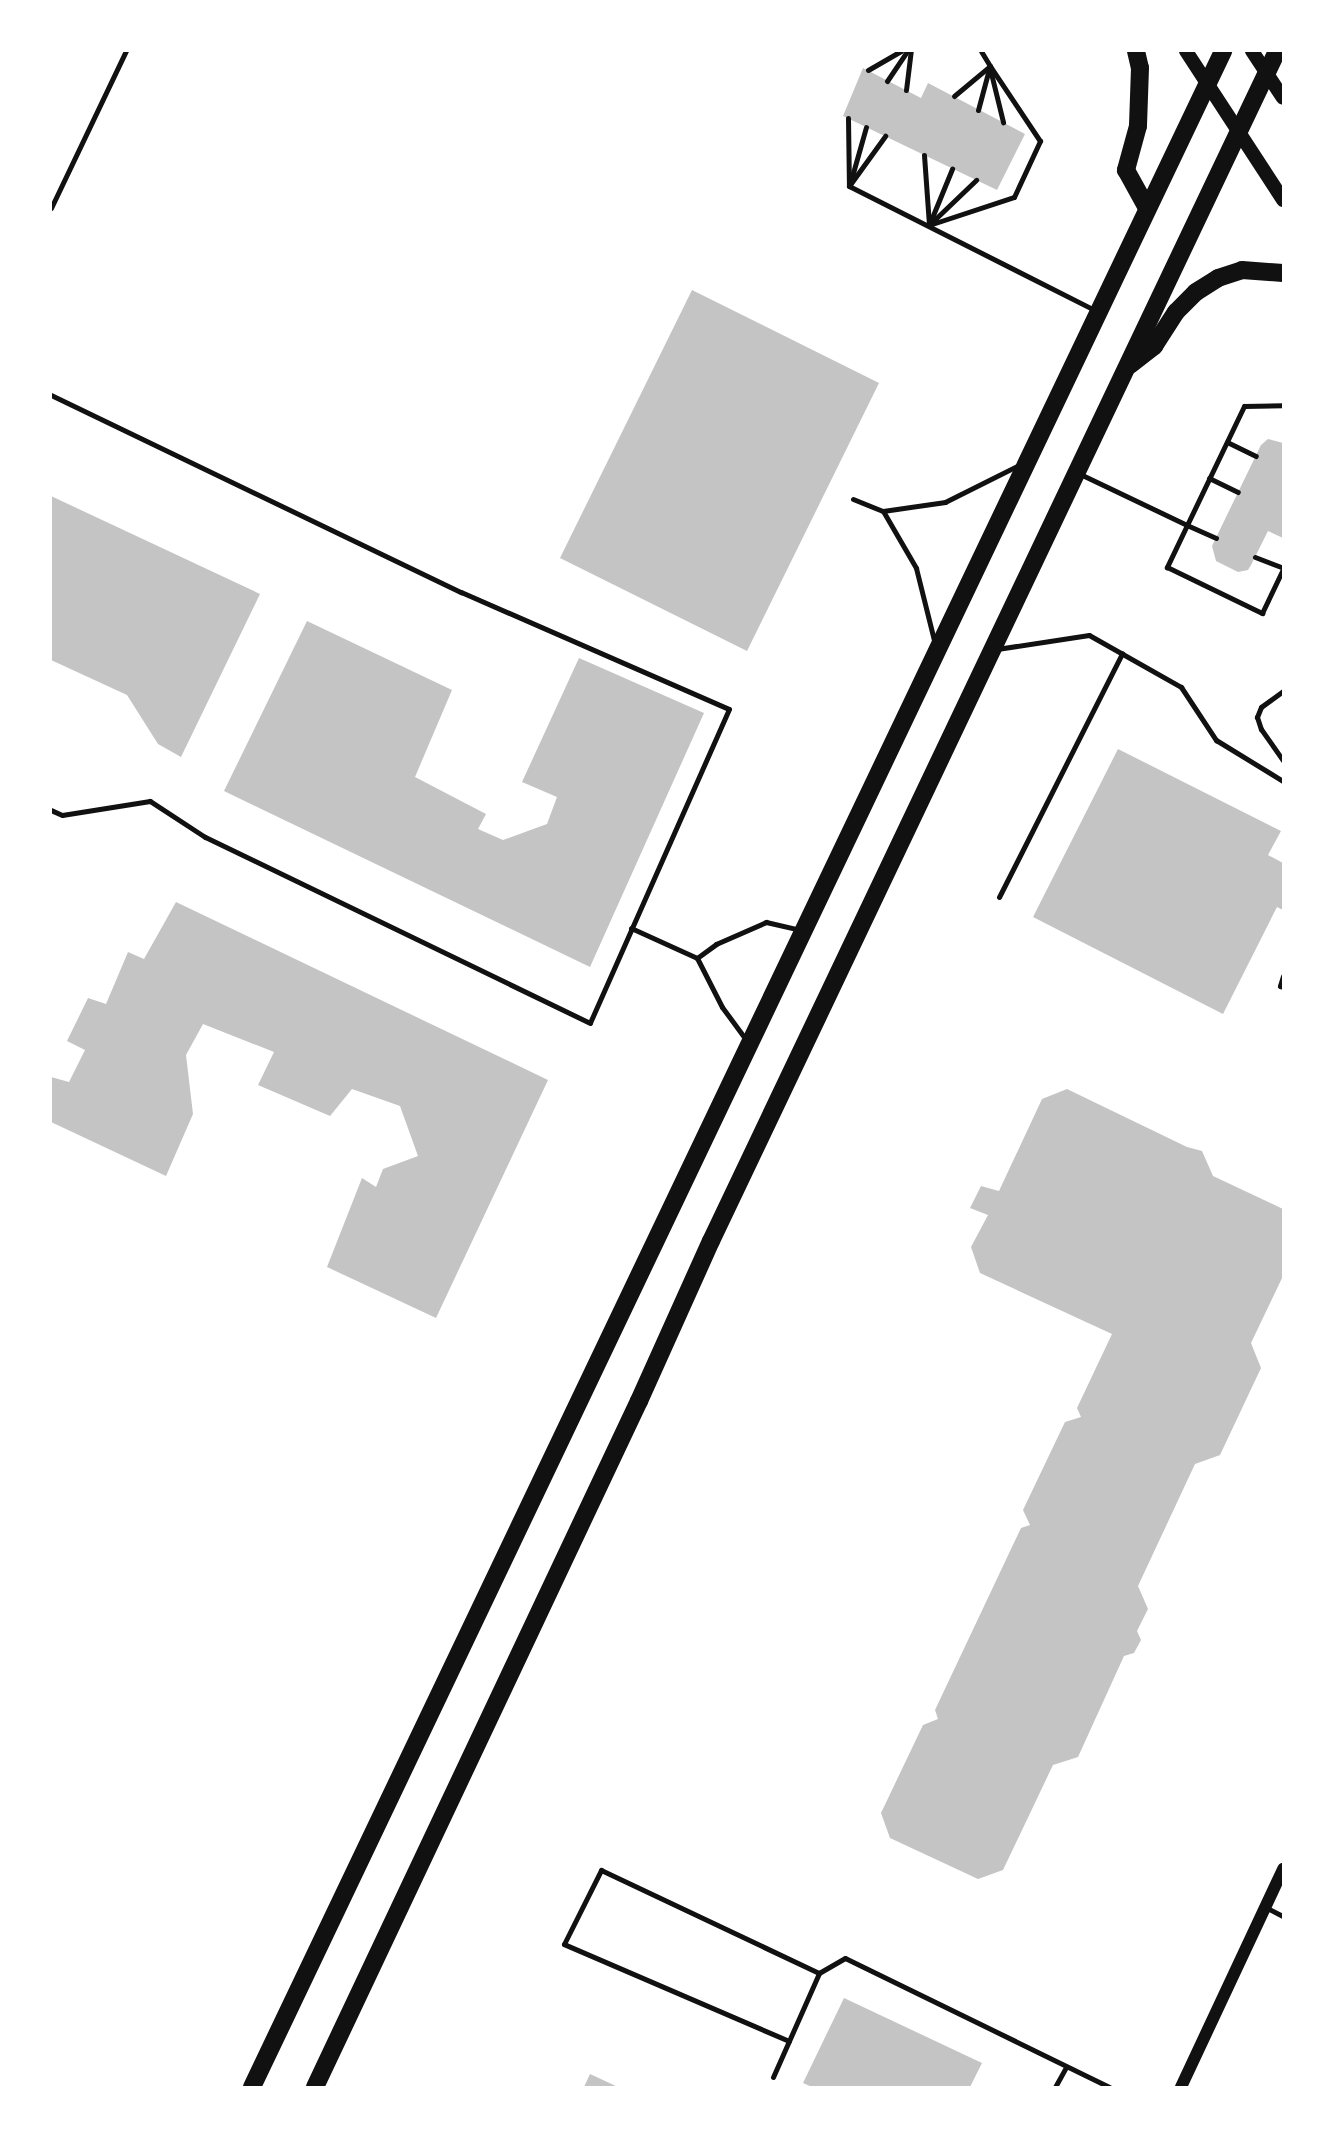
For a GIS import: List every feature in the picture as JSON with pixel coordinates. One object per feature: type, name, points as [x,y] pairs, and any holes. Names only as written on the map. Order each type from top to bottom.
[{"type":"main road","points":[[1136,51],[1140,68],[1138,126],[1126,170],[1147,208]]},
{"type":"main road","points":[[1186,51],[1283,200]]},
{"type":"main road","points":[[252,2087],[1223,51]]},
{"type":"main road","points":[[1252,51],[1283,98]]},
{"type":"main road","points":[[315,2087],[639,1401],[711,1241],[1277,51]]},
{"type":"main road","points":[[1127,367],[1154,346],[1176,312],[1196,292],[1218,278],[1242,270],[1283,273]]},
{"type":"street","points":[[1181,2087],[1283,1869]]},
{"type":"lane","points":[[51,208],[126,51]]},
{"type":"lane","points":[[868,70],[901,51]]},
{"type":"lane","points":[[887,80],[909,51]]},
{"type":"lane","points":[[906,90],[909,51]]},
{"type":"lane","points":[[929,225],[1014,197],[1040,141],[981,51]]},
{"type":"lane","points":[[954,96],[990,65]]},
{"type":"lane","points":[[978,110],[990,65]]},
{"type":"lane","points":[[990,65],[1003,122]]},
{"type":"lane","points":[[848,118],[849,186]]},
{"type":"lane","points":[[849,186],[866,127]]},
{"type":"lane","points":[[849,186],[885,136]]},
{"type":"lane","points":[[924,155],[929,225]]},
{"type":"lane","points":[[929,225],[952,169]]},
{"type":"lane","points":[[929,225],[976,180]]},
{"type":"lane","points":[[849,186],[1097,312]]},
{"type":"lane","points":[[51,394],[461,593],[729,709],[590,1023],[205,837],[150,801],[62,814],[51,810]]},
{"type":"lane","points":[[1255,557],[1283,569],[1262,613],[1167,567],[1244,406],[1283,405]]},
{"type":"lane","points":[[1227,442],[1256,456]]},
{"type":"lane","points":[[853,499],[883,512],[945,502],[1027,461]]},
{"type":"lane","points":[[1077,473],[1216,538]]},
{"type":"lane","points":[[1209,478],[1238,492]]},
{"type":"lane","points":[[883,512],[916,568],[936,650]]},
{"type":"lane","points":[[994,649],[1089,635],[1181,687],[1216,740],[1283,781]]},
{"type":"lane","points":[[999,897],[1122,653]]},
{"type":"lane","points":[[1283,691],[1261,707],[1257,717],[1261,729],[1283,760]]},
{"type":"lane","points":[[697,958],[716,944],[766,922],[803,931]]},
{"type":"lane","points":[[631,928],[697,958],[722,1007],[749,1045]]},
{"type":"lane","points":[[1283,976],[1280,986],[1283,987]]},
{"type":"lane","points":[[789,2041],[564,1944],[601,1870],[819,1973]]},
{"type":"lane","points":[[1265,1907],[1283,1916]]},
{"type":"lane","points":[[773,2077],[819,1973],[845,1958],[1109,2087]]},
{"type":"lane","points":[[1055,2087],[1066,2067]]},
{"type":"building","points":[[863,68],[921,98],[928,83],[1025,134],[997,190],[843,116]]},
{"type":"building","points":[[692,290],[879,383],[747,651],[560,558]]},
{"type":"building","points":[[1268,439],[1283,443],[1283,538],[1268,531],[1248,570],[1238,572],[1216,561],[1212,546],[1261,445]]},
{"type":"building","points":[[51,496],[260,594],[181,757],[158,744],[127,695],[51,660]]},
{"type":"building","points":[[307,621],[452,690],[415,777],[486,814],[478,829],[503,840],[547,824],[557,797],[522,782],[579,658],[704,713],[590,967],[224,791]]},
{"type":"building","points":[[1118,749],[1281,831],[1268,855],[1283,863],[1283,910],[1277,907],[1223,1014],[1033,917]]},
{"type":"building","points":[[176,902],[548,1080],[436,1318],[327,1267],[362,1178],[376,1187],[383,1169],[418,1156],[400,1106],[352,1089],[330,1116],[258,1085],[274,1052],[203,1024],[186,1055],[193,1114],[166,1176],[51,1122],[51,1077],[69,1082],[85,1050],[67,1041],[88,998],[106,1004],[128,952],[144,959]]},
{"type":"building","points":[[1067,1089],[1187,1147],[1202,1151],[1213,1176],[1283,1209],[1283,1276],[1251,1343],[1261,1368],[1220,1455],[1195,1464],[1138,1586],[1148,1609],[1137,1631],[1141,1640],[1134,1653],[1124,1656],[1078,1757],[1053,1765],[1003,1870],[978,1879],[890,1838],[881,1813],[923,1725],[938,1719],[935,1710],[1021,1528],[1030,1525],[1023,1510],[1065,1422],[1081,1417],[1077,1408],[1112,1334],[980,1273],[971,1247],[988,1215],[970,1208],[981,1186],[999,1191],[1042,1099]]},
{"type":"building","points":[[844,1998],[982,2063],[970,2087],[812,2087],[803,2083]]},
{"type":"building","points":[[590,2074],[618,2087],[584,2087]]}]
